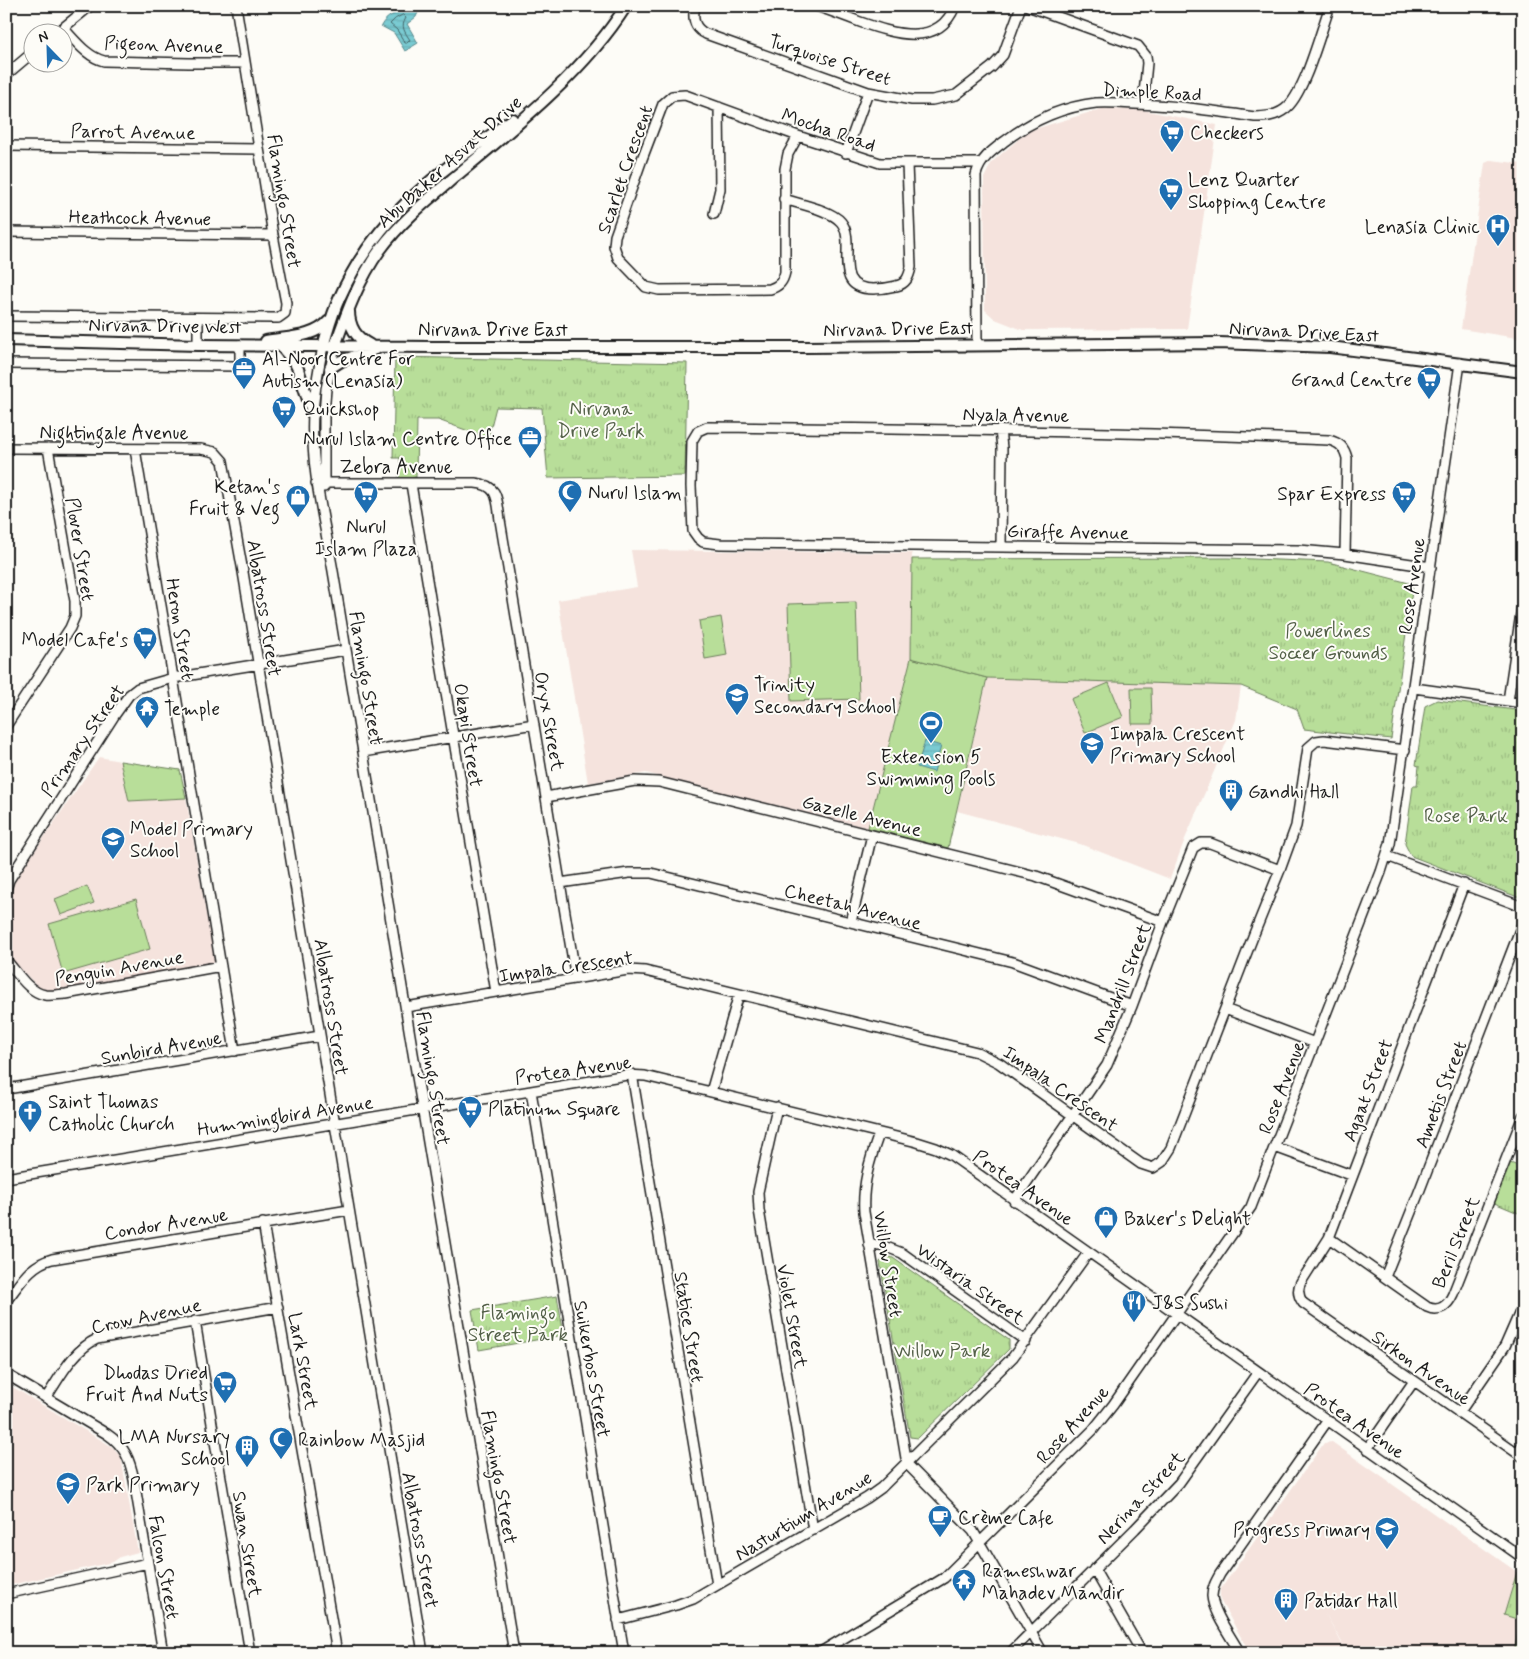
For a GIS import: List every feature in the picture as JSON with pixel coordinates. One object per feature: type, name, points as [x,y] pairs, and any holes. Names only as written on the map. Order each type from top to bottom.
[{"type":"main road","name":"Abu Baker Asvat Drive","points":[[335,346],[349,305],[370,264],[381,248],[406,220],[555,89],[593,51],[626,6]]},
{"type":"main road","name":"Abu Baker Asvat Drive","points":[[323,346],[341,294],[360,258],[386,223],[408,199],[435,176],[555,89]]},
{"type":"main road","points":[[330,368],[340,362],[369,352],[377,346],[356,335],[349,319],[349,305]]},
{"type":"main road","points":[[246,345],[316,332],[324,327],[332,318]]},
{"type":"main road","name":"Nirvana Drive West","points":[[6,340],[335,346]]},
{"type":"main road","name":"Nirvana Drive East","points":[[335,346],[685,347],[1286,344],[1330,347],[1523,372]]},
{"type":"main road","points":[[280,346],[295,362],[313,415]]},
{"type":"street","points":[[71,22],[90,6]]},
{"type":"street","name":"Flamingo Street","points":[[198,318],[273,318],[283,316],[285,313],[286,303],[273,235],[236,6]]},
{"type":"street","name":"Turquoise Street","points":[[696,6],[693,15],[694,21],[699,30],[706,34],[868,92],[912,100],[932,100],[956,95],[975,82],[1003,55],[1020,6]]},
{"type":"street","points":[[816,6],[891,32],[917,34],[938,28],[947,21],[954,6]]},
{"type":"street","points":[[1028,6],[1138,46],[1143,51],[1147,63],[1144,104]]},
{"type":"street","name":"Dimple Road","points":[[980,163],[1018,131],[1033,122],[1093,104],[1179,106],[1255,117],[1268,117],[1278,113],[1286,108],[1297,96],[1330,6]]},
{"type":"street","name":"Pigeon Avenue","points":[[72,39],[96,59],[104,61],[246,63]]},
{"type":"street","points":[[6,75],[22,61]]},
{"type":"street","points":[[846,153],[868,92]]},
{"type":"street","name":"Mocha Road","points":[[672,96],[685,95],[846,153],[880,163],[980,163]]},
{"type":"street","name":"Scarlet Crescent","points":[[672,96],[663,104],[624,206],[614,241],[615,252],[618,258],[641,283],[650,289],[770,289],[781,283],[785,272],[784,199],[786,162],[798,136]]},
{"type":"street","points":[[714,214],[720,196],[719,107]]},
{"type":"street","name":"Parrot Avenue","points":[[6,146],[259,149]]},
{"type":"street","points":[[978,345],[976,179],[980,163]]},
{"type":"street","points":[[784,199],[828,213],[840,220],[845,230],[847,269],[853,282],[862,288],[870,289],[894,287],[907,280],[911,267],[907,164]]},
{"type":"street","name":"Heathcock Avenue","points":[[6,232],[273,235]]},
{"type":"street","points":[[6,316],[198,318],[198,345]]},
{"type":"street","points":[[6,364],[240,366],[246,345]]},
{"type":"street","name":"Flamingo Street","points":[[323,346],[313,415],[322,507],[514,1653]]},
{"type":"street","name":"Flamingo Street","points":[[320,482],[323,422],[330,368],[335,346]]},
{"type":"street","name":"Rose Avenue","points":[[819,1653],[937,1583],[981,1542],[1093,1430],[1113,1405],[1248,1213],[1276,1147],[1392,836],[1460,363]]},
{"type":"street","name":"Nyala Avenue","points":[[703,542],[693,530],[691,486],[692,441],[694,435],[702,428],[1000,430],[1189,434],[1336,442],[1341,445],[1347,458],[1345,554]]},
{"type":"street","points":[[1000,430],[1002,448],[1001,546]]},
{"type":"street","name":"Nightingale Avenue","points":[[6,448],[201,449],[212,451],[220,457]]},
{"type":"street","name":"Plover Street","points":[[6,726],[76,616],[48,448]]},
{"type":"street","name":"Heron Street","points":[[135,449],[235,1051]]},
{"type":"street","name":"Albatross Street","points":[[220,457],[226,473],[423,1653]]},
{"type":"street","name":"Zebra Avenue","points":[[320,482],[476,483]]},
{"type":"street","name":"Oryx Street","points":[[476,483],[489,485],[496,497],[576,979]]},
{"type":"street","name":"Okapi Street","points":[[411,484],[496,992]]},
{"type":"street","name":"Giraffe Avenue","points":[[703,542],[720,544],[1292,550],[1345,554],[1431,567]]},
{"type":"street","points":[[1508,701],[1523,600]]},
{"type":"street","name":"Primary Street","points":[[6,889],[9,880],[43,825],[130,696],[144,686],[173,678],[346,650]]},
{"type":"street","points":[[1414,688],[1523,703]]},
{"type":"street","points":[[363,752],[534,724]]},
{"type":"street","name":"Impala Crescent","points":[[406,1007],[637,970],[977,1052],[1000,1063],[1145,1167],[1153,1168],[1159,1164],[1171,1148],[1280,870],[1296,826],[1307,753],[1310,745],[1316,741],[1324,740],[1405,750]]},
{"type":"street","name":"Gazelle Avenue","points":[[546,797],[634,781],[647,780],[659,782],[1036,876],[1163,922]]},
{"type":"street","points":[[851,922],[872,835]]},
{"type":"street","name":"Mandrill Street","points":[[1014,1201],[1107,1065],[1132,1006],[1193,848],[1200,843],[1206,842],[1218,845],[1280,870]]},
{"type":"street","points":[[1386,856],[1523,907]]},
{"type":"street","name":"Cheetah Avenue","points":[[560,883],[629,873],[651,873],[1014,962],[1132,1006]]},
{"type":"street","name":"Agaat Street","points":[[1303,1303],[1299,1295],[1298,1286],[1329,1238],[1351,1175],[1464,884]]},
{"type":"street","name":"Ametis Street","points":[[1384,1277],[1420,1192],[1523,922]]},
{"type":"street","name":"Penguin Avenue","points":[[6,960],[29,986],[47,996],[221,966]]},
{"type":"street","points":[[711,1092],[739,994]]},
{"type":"street","points":[[1225,1010],[1315,1043]]},
{"type":"street","name":"Sunbird Avenue","points":[[6,1087],[13,1088],[320,1036]]},
{"type":"street","name":"Protea Avenue","points":[[422,1110],[632,1074],[777,1107],[917,1142],[945,1152],[1523,1558]]},
{"type":"street","name":"Statice Street","points":[[632,1074],[717,1585]]},
{"type":"street","name":"Suikerbos Street","points":[[531,1090],[624,1653]]},
{"type":"street","name":"Violet Street","points":[[777,1107],[758,1192],[759,1210],[813,1530]]},
{"type":"street","name":"Hummingbird Avenue","points":[[6,1178],[422,1110]]},
{"type":"street","name":"Beril Street","points":[[1329,1238],[1431,1308],[1438,1309],[1448,1303],[1454,1294],[1523,1116]]},
{"type":"street","name":"Willow Street","points":[[879,1134],[871,1158],[864,1190],[864,1212],[907,1464]]},
{"type":"street","points":[[1276,1147],[1351,1175]]},
{"type":"street","name":"Condor Avenue","points":[[6,1301],[31,1269],[45,1260],[349,1210]]},
{"type":"street","name":"Lark Street","points":[[263,1223],[337,1653]]},
{"type":"street","name":"Wistaria Street","points":[[869,1244],[881,1245],[902,1253],[1026,1341]]},
{"type":"street","name":"Nasturtium Avenue","points":[[618,1620],[686,1602],[868,1498],[907,1464],[1006,1365],[1026,1341],[1088,1253]]},
{"type":"street","name":"Sirkon Avenue","points":[[1303,1303],[1520,1455]]},
{"type":"street","points":[[1459,1412],[1505,1346],[1523,1305]]},
{"type":"street","name":"Crow Avenue","points":[[46,1398],[73,1357],[80,1349],[92,1341],[106,1336],[278,1306]]},
{"type":"street","name":"Swan Street","points":[[195,1321],[250,1653]]},
{"type":"street","name":"Nerina Street","points":[[1010,1653],[1179,1483],[1258,1372]]},
{"type":"street","name":"Falcon Street","points":[[6,1374],[114,1439],[126,1453],[132,1472],[162,1650]]},
{"type":"street","points":[[1367,1449],[1414,1381]]},
{"type":"street","points":[[1240,1653],[1215,1607],[1212,1594],[1214,1587],[1220,1574],[1328,1420]]},
{"type":"street","points":[[1520,1455],[1523,1444]]},
{"type":"street","points":[[907,1464],[974,1531],[981,1542],[986,1556],[1043,1653]]},
{"type":"street","points":[[6,1594],[148,1563]]},
{"type":"street","points":[[1094,1569],[1142,1653]]},
{"type":"street","points":[[835,1644],[840,1653]]},
{"type":"street","points":[[141,1653],[162,1650]]},
{"type":"shaded area","points":[[1101,109],[1143,110],[1217,125],[1187,329],[1023,330],[995,319],[985,310],[984,178],[992,162],[1028,131]]},
{"type":"shaded area","name":"Lenasia Clinic","points":[[1492,160],[1523,164],[1523,339],[1461,329],[1485,163]]},
{"type":"shaded area","name":"Trinity Secondary School","points":[[631,550],[912,553],[911,658],[868,828],[646,773],[588,783],[558,600],[637,587]]},
{"type":"shaded area","name":"Impala Crescent Primary School","points":[[987,678],[1241,686],[1236,720],[1170,879],[1080,844],[957,811]]},
{"type":"shaded area","name":"Model Primary School","points":[[99,757],[120,761],[129,801],[186,798],[215,964],[45,994],[6,954],[6,919],[14,881]]},
{"type":"shaded area","name":"Park Primary","points":[[6,1383],[111,1446],[121,1457],[138,1552],[120,1557],[113,1562],[6,1586]]},
{"type":"shaded area","name":"Progress Primary","points":[[1332,1442],[1517,1572],[1504,1615],[1520,1620],[1514,1653],[1348,1653],[1324,1611],[1347,1653],[1250,1653],[1220,1600],[1220,1590],[1324,1443]]},
{"type":"green space","name":"Nirvana Drive Park","points":[[395,357],[687,363],[685,476],[548,478],[542,408],[496,407],[488,438],[438,420],[417,420],[416,477],[399,479],[400,458],[393,458]]},
{"type":"green space","name":"Powerlines Soccer Grounds","points":[[1228,558],[1328,562],[1413,584],[1391,739],[1304,729],[1297,709],[1241,686],[987,678],[911,658],[912,559]]},
{"type":"green space","points":[[856,602],[859,699],[791,701],[788,604]]},
{"type":"green space","points":[[721,617],[727,655],[705,659],[699,621]]},
{"type":"green space","name":"Extension 5 Swimming Pools","points":[[911,658],[987,678],[948,848],[868,828]]},
{"type":"green space","points":[[1109,683],[1123,717],[1085,733],[1071,699]]},
{"type":"green space","points":[[1131,688],[1151,688],[1152,724],[1132,724]]},
{"type":"green space","name":"Rose Park","points":[[1437,700],[1523,711],[1523,899],[1411,856],[1405,844],[1413,786],[1417,786],[1419,766],[1416,765],[1425,706]]},
{"type":"green space","points":[[120,761],[180,770],[186,798],[129,801]]},
{"type":"green space","points":[[87,886],[94,903],[61,915],[55,899]]},
{"type":"green space","points":[[136,899],[150,949],[63,974],[49,924]]},
{"type":"green space","points":[[1508,1162],[1523,1168],[1523,1215],[1492,1202]]},
{"type":"green space","name":"Willow Park","points":[[887,1256],[893,1258],[1009,1340],[1009,1349],[918,1438],[910,1437],[880,1262]]},
{"type":"green space","name":"Flamingo Street Park","points":[[557,1296],[564,1335],[479,1350],[472,1310]]},
{"type":"green space","points":[[1517,1572],[1523,1576],[1523,1653],[1514,1653],[1520,1620],[1504,1615]]},
{"type":"water","points":[[407,9],[419,10],[416,17],[407,24],[418,43],[405,51],[394,33],[381,26],[389,17]]},
{"type":"water","points":[[925,741],[941,746],[934,772],[917,767]]},
{"type":"place","name":"Checkers","points":[[1172,153]]},
{"type":"place","name":"Lenz Quarter Shopping Centre","points":[[1171,211]]},
{"type":"place","name":"Lenasia Clinic","points":[[1498,247]]},
{"type":"place","name":"Al-Noor Centre For Autism (Lenasia)","points":[[244,390]]},
{"type":"place","name":"Grand Centre","points":[[1429,400]]},
{"type":"place","name":"Quickshop","points":[[284,429]]},
{"type":"place","name":"Nurul Islam Centre Office","points":[[530,459]]},
{"type":"place","name":"Nurul Islam","points":[[570,513]]},
{"type":"place","name":"Nurul Islam Plaza","points":[[366,514]]},
{"type":"place","name":"Spar Express","points":[[1404,514]]},
{"type":"place","name":"Ketan's Fruit & Veg","points":[[298,518]]},
{"type":"place","name":"Model Cafe's","points":[[145,660]]},
{"type":"place","name":"Trinity Secondary School","points":[[737,716]]},
{"type":"place","name":"Temple","points":[[147,729]]},
{"type":"place","name":"Extension 5 Swimming Pools","points":[[931,744]]},
{"type":"place","name":"Impala Crescent Primary School","points":[[1092,765]]},
{"type":"place","name":"Gandhi Hall","points":[[1231,812]]},
{"type":"place","name":"Model Primary School","points":[[113,860]]},
{"type":"place","name":"Platinum Square","points":[[470,1129]]},
{"type":"place","name":"Saint Thomas Catholic Church","points":[[30,1133]]},
{"type":"place","name":"Baker's Delight","points":[[1106,1239]]},
{"type":"place","name":"J&S Sushi","points":[[1134,1323]]},
{"type":"place","name":"Dhodas Dried Fruit And Nuts","points":[[225,1404]]},
{"type":"place","name":"Rainbow Masjid","points":[[281,1460]]},
{"type":"place","name":"LMA Nursary School","points":[[247,1468]]},
{"type":"place","name":"Park Primary","points":[[68,1505]]},
{"type":"place","name":"Crème Cafe","points":[[940,1538]]},
{"type":"place","name":"Progress Primary","points":[[1387,1550]]},
{"type":"place","name":"Rameshwar Mahadev Mandir","points":[[964,1602]]},
{"type":"place","name":"Patidar Hall","points":[[1286,1621]]}]
